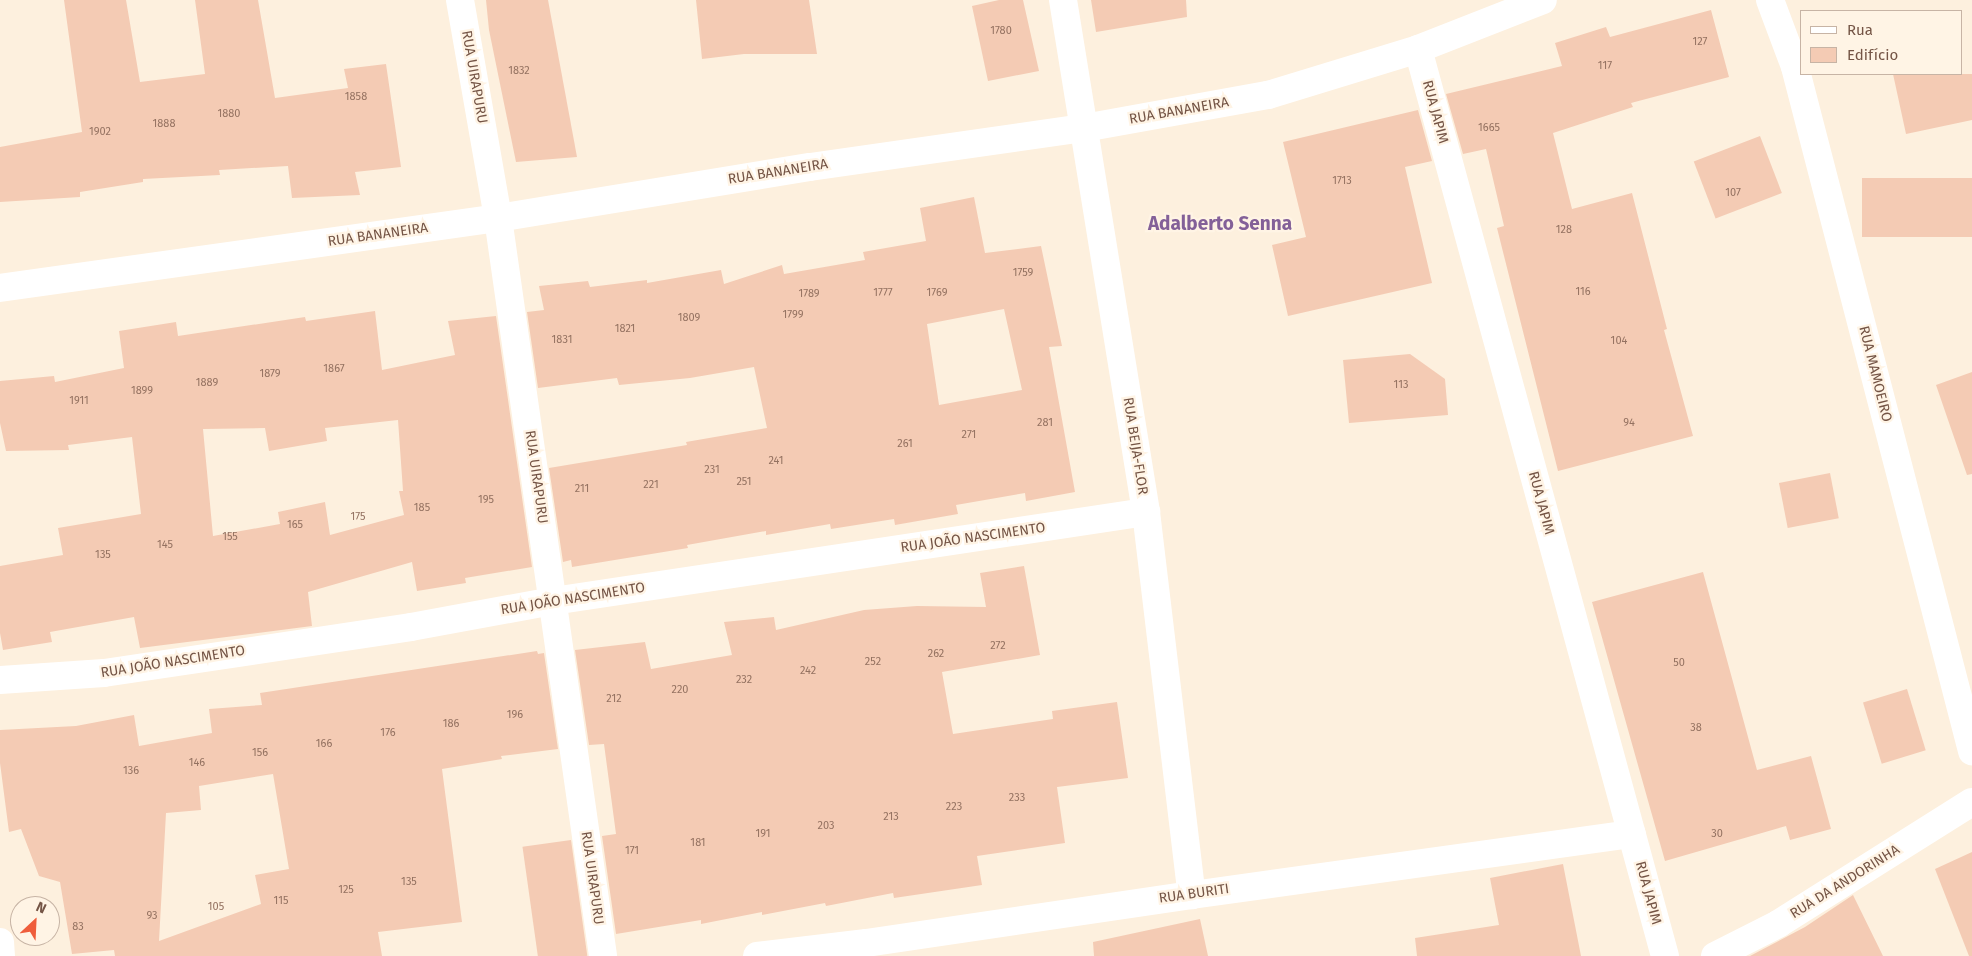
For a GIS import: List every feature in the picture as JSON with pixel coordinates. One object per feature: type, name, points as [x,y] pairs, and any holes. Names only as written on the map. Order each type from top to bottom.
[{"type":"street","name":"RUA UIRAPURU","points":[[460,0],[498,218],[603,956]]},
{"type":"street","name":"RUA BEIJA-FLOR","points":[[1064,0],[1146,512],[1192,894]]},
{"type":"street","name":"RUA BANANEIRA","points":[[0,288],[498,218],[810,166],[1084,128],[1268,94],[1418,49],[1543,0]]},
{"type":"street","name":"RUA MAMOEIRO","points":[[1770,0],[1795,67],[1972,751]]},
{"type":"street","name":"RUA JAPIM","points":[[1418,49],[1665,956]]},
{"type":"street","name":"RUA JOÃO NASCIMENTO","points":[[0,680],[104,673],[411,627],[553,600],[1146,512]]},
{"type":"street","name":"RUA DA ANDORINHA","points":[[1715,956],[1778,924],[1972,802]]},
{"type":"street","name":"RUA BURITI","points":[[757,956],[877,950],[1192,894],[1632,834]]},
{"type":"street","points":[[0,942],[2,956]]},
{"type":"building","points":[[64,0],[126,0],[140,82],[205,74],[195,0],[258,0],[275,98],[348,88],[344,69],[386,64],[401,167],[355,172],[360,195],[292,198],[288,166],[219,170],[220,175],[143,179],[143,182],[80,192],[80,197],[0,202],[0,147],[82,132]]},
{"type":"building","points":[[486,0],[548,0],[577,157],[516,162],[489,30]]},
{"type":"building","points":[[696,0],[809,0],[817,54],[744,54],[702,59]]},
{"type":"building","points":[[999,0],[1023,0],[1039,71],[988,81],[972,6]]},
{"type":"building","points":[[1091,0],[1186,0],[1187,17],[1096,32]]},
{"type":"building","points":[[1711,10],[1729,77],[1631,103],[1633,107],[1553,133],[1572,209],[1632,193],[1667,329],[1664,330],[1693,436],[1558,471],[1497,228],[1504,226],[1486,149],[1463,154],[1446,94],[1562,66],[1555,43],[1606,27],[1610,37]]},
{"type":"building","points":[[1972,74],[1972,120],[1906,134],[1893,75]]},
{"type":"building","points":[[1418,110],[1432,161],[1405,167],[1432,283],[1288,316],[1272,245],[1306,237],[1283,142]]},
{"type":"building","points":[[1760,136],[1782,193],[1716,218],[1694,161]]},
{"type":"building","points":[[1862,178],[1972,178],[1972,237],[1862,237]]},
{"type":"building","points":[[974,197],[985,253],[1041,246],[1062,346],[1049,347],[1075,492],[1026,501],[1025,493],[956,505],[958,514],[895,525],[894,519],[831,529],[830,524],[766,535],[766,531],[687,545],[688,548],[572,567],[571,560],[563,562],[549,468],[687,445],[686,442],[767,428],[754,367],[690,378],[619,385],[617,378],[538,388],[527,312],[544,310],[539,286],[588,281],[590,287],[647,280],[647,283],[721,270],[724,284],[782,265],[784,274],[865,260],[863,252],[926,241],[920,208]],"holes":[[[1004,309],[1022,390],[939,405],[927,324]]]},
{"type":"building","points":[[375,311],[382,370],[455,355],[448,321],[496,316],[532,567],[465,578],[466,583],[417,591],[412,562],[308,592],[312,626],[140,648],[134,617],[50,632],[52,642],[3,650],[0,633],[0,566],[63,555],[58,528],[141,514],[132,437],[68,445],[69,450],[6,451],[0,423],[0,381],[54,376],[55,382],[124,368],[119,331],[176,322],[178,336],[305,317],[306,321]],"holes":[[[398,420],[403,491],[399,491],[404,515],[330,535],[325,502],[278,512],[280,524],[213,536],[203,429],[265,428],[269,451],[327,441],[325,428]]]},
{"type":"building","points":[[1410,354],[1445,379],[1448,415],[1349,423],[1343,360]]},
{"type":"building","points":[[1972,372],[1972,474],[1967,475],[1936,385]]},
{"type":"building","points":[[1830,473],[1839,518],[1788,528],[1779,483]]},
{"type":"building","points":[[1024,566],[1040,655],[942,672],[953,734],[1053,719],[1052,711],[1117,702],[1128,778],[1057,787],[1065,843],[977,856],[982,885],[894,898],[893,893],[826,906],[825,903],[762,915],[762,912],[701,924],[701,920],[616,934],[602,836],[616,834],[604,744],[589,745],[575,650],[645,642],[651,669],[732,655],[724,622],[774,617],[776,630],[864,610],[917,606],[986,607],[980,573]]},
{"type":"building","points":[[1703,572],[1757,770],[1811,756],[1831,829],[1790,840],[1786,826],[1665,861],[1592,602]]},
{"type":"building","points":[[537,651],[538,654],[544,653],[558,749],[501,756],[502,759],[442,769],[462,922],[378,932],[382,956],[115,956],[114,950],[72,954],[60,882],[39,876],[21,829],[9,832],[0,763],[0,730],[76,726],[134,715],[139,746],[212,733],[209,709],[262,705],[260,693]],"holes":[[[273,774],[289,869],[255,875],[261,904],[159,941],[166,813],[201,810],[199,786]]]},
{"type":"building","points":[[1907,689],[1926,750],[1882,764],[1863,702]]},
{"type":"building","points":[[571,840],[587,956],[538,956],[522,847]]},
{"type":"building","points":[[1972,852],[1972,956],[1969,956],[1935,869]]},
{"type":"building","points":[[1563,864],[1581,956],[1417,956],[1415,938],[1499,925],[1490,878]]},
{"type":"building","points":[[1853,895],[1883,956],[1750,956],[1805,927]]},
{"type":"building","points":[[1200,919],[1208,956],[1094,956],[1093,942]]},
{"type":"district","name":"Adalberto Senna","points":[[1220,224]]}]
